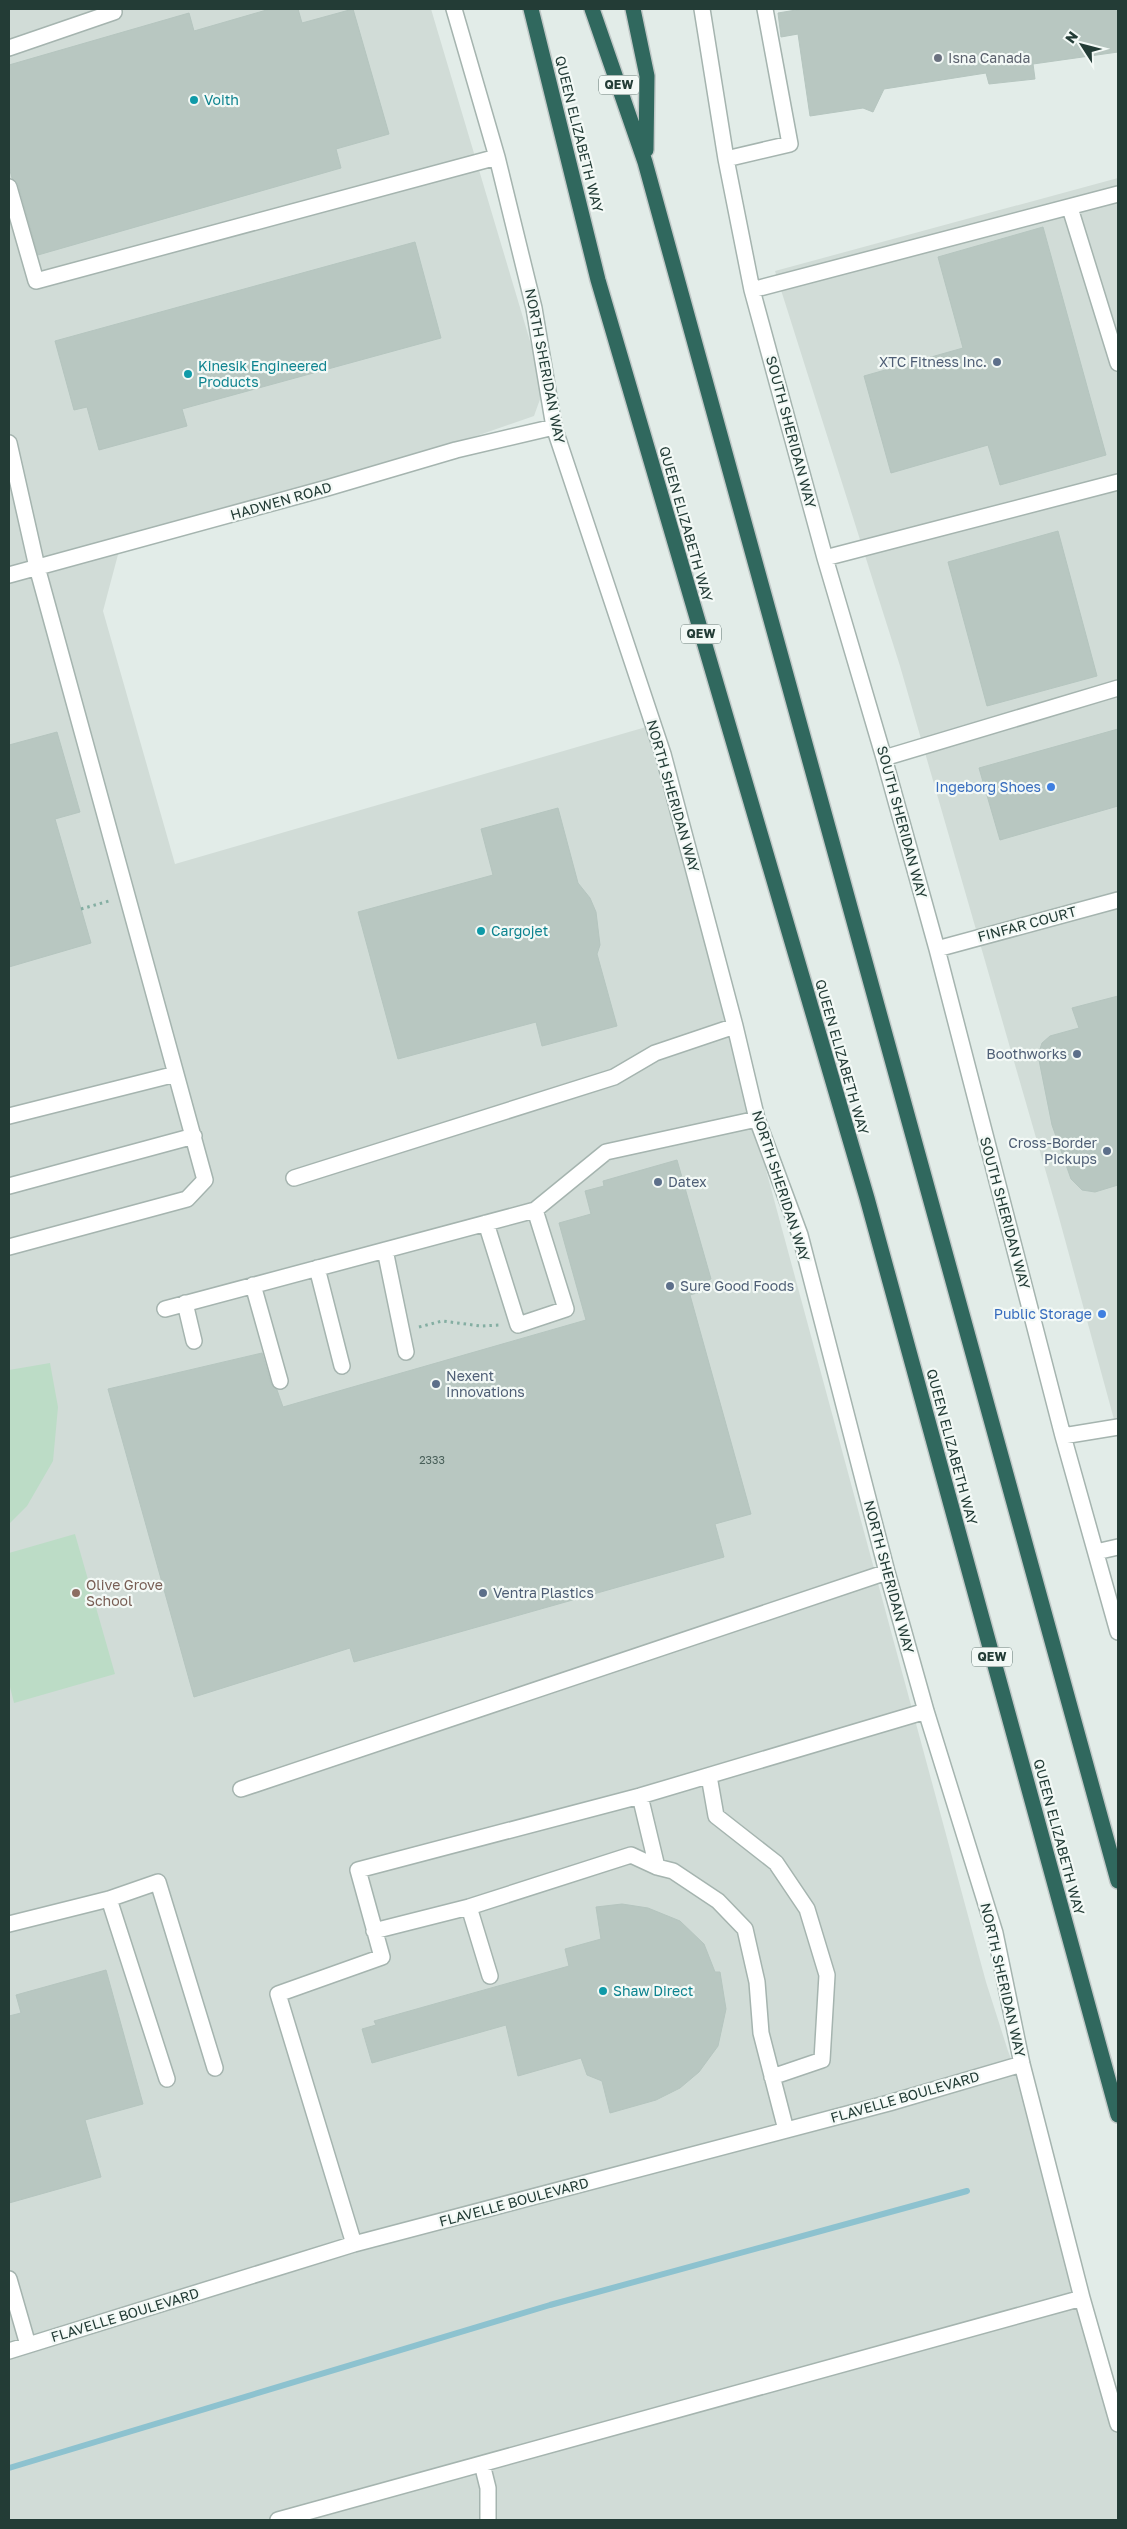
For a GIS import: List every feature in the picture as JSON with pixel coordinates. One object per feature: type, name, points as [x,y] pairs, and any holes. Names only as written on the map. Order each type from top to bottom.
[{"type":"highway","points":[[520,9],[546,66]]},
{"type":"highway","name":"QUEEN ELIZABETH WAY","points":[[531,9],[598,280],[866,1198],[1118,2115]]},
{"type":"highway","name":"QEW","points":[[592,9],[645,162],[1118,1881]]},
{"type":"highway","points":[[633,9],[647,76],[645,162]]},
{"type":"street","name":"NORTH SHERIDAN WAY","points":[[454,9],[497,157],[534,308],[554,427],[663,754],[735,1026],[757,1119],[800,1235],[887,1572],[926,1711],[995,1933],[1022,2064],[1082,2298],[1118,2424]]},
{"type":"street","name":"SOUTH SHERIDAN WAY","points":[[702,9],[726,159],[752,290],[825,558],[884,758],[937,949],[1063,1436],[1118,1632]]},
{"type":"street","points":[[726,159],[790,144],[765,9]]},
{"type":"street","points":[[9,48],[114,12]]},
{"type":"street","points":[[9,187],[36,281],[497,157]]},
{"type":"street","points":[[752,290],[1118,194]]},
{"type":"street","points":[[1070,208],[1118,363]]},
{"type":"street","name":"HADWEN ROAD","points":[[9,575],[280,502],[456,450],[554,427]]},
{"type":"street","points":[[9,443],[15,500],[37,567],[205,1180],[187,1199],[9,1247]]},
{"type":"street","points":[[825,558],[1118,482]]},
{"type":"street","points":[[884,758],[1118,688]]},
{"type":"street","name":"FINFAR COURT","points":[[937,949],[1118,900]]},
{"type":"street","points":[[294,1178],[614,1077],[655,1053],[735,1026]]},
{"type":"street","points":[[9,1116],[176,1074]]},
{"type":"street","points":[[165,1309],[535,1210],[606,1152],[757,1119]]},
{"type":"street","points":[[9,1186],[194,1136]]},
{"type":"street","points":[[486,1223],[518,1325],[566,1309],[535,1210]]},
{"type":"street","points":[[385,1250],[406,1352]]},
{"type":"street","points":[[317,1268],[342,1366]]},
{"type":"street","points":[[253,1285],[280,1380]]},
{"type":"street","points":[[186,1303],[194,1341]]},
{"type":"street","points":[[1063,1436],[1118,1427]]},
{"type":"street","points":[[1096,1552],[1118,1547]]},
{"type":"street","points":[[241,1789],[887,1572]]},
{"type":"street","points":[[354,2244],[278,1994],[382,1957],[358,1870],[640,1796],[926,1711]]},
{"type":"street","points":[[709,1776],[716,1816],[776,1863],[807,1909],[828,1975],[822,2060],[772,2077]]},
{"type":"street","points":[[640,1796],[657,1867]]},
{"type":"street","points":[[374,1931],[469,1907],[630,1854],[657,1867],[673,1871],[718,1901],[745,1930],[757,1982],[761,2033],[786,2130]]},
{"type":"street","points":[[9,1924],[109,1899],[158,1882],[216,2068]]},
{"type":"street","points":[[109,1899],[167,2079]]},
{"type":"street","points":[[469,1907],[490,1976]]},
{"type":"street","name":"FLAVELLE BOULEVARD","points":[[9,2350],[354,2244],[786,2130],[1022,2064]]},
{"type":"street","points":[[9,2279],[28,2345]]},
{"type":"street","points":[[278,2520],[302,2517],[482,2464],[1082,2298]]},
{"type":"street","points":[[482,2464],[488,2488],[488,2520]]},
{"type":"path","points":[[81,910],[127,896]]},
{"type":"path","points":[[401,1332],[442,1321],[481,1326],[518,1325]]},
{"type":"shaded area","points":[[9,9],[431,9],[544,388],[534,416],[327,488],[120,547],[103,611],[175,864],[646,727],[986,1982],[1008,2051],[1027,2099],[1071,2256],[1118,2437],[1118,2520],[9,2520]]},
{"type":"shaded area","points":[[1118,178],[1118,1434],[1058,1214],[900,666],[775,271]]},
{"type":"green space","points":[[50,1363],[58,1407],[53,1461],[27,1506],[9,1524],[9,1370]]},
{"type":"green space","points":[[75,1534],[115,1674],[14,1703],[9,1683],[9,1553]]},
{"type":"building","name":"Voith","points":[[270,9],[298,9],[302,23],[353,9],[389,134],[336,149],[341,168],[38,255],[18,184],[12,178],[9,167],[9,65],[189,13],[194,31]]},
{"type":"building","name":"Isna Canada","points":[[802,9],[1118,9],[1118,52],[1033,64],[1035,79],[989,84],[986,73],[884,89],[873,112],[863,108],[810,116],[798,34],[781,37],[778,13]]},
{"type":"building","name":"XTC Fitness Inc.","points":[[1043,227],[1106,455],[1000,485],[988,445],[891,473],[864,376],[963,348],[938,257]]},
{"type":"building","name":"Kinesik Engineered Products","points":[[415,242],[441,338],[182,409],[187,426],[99,450],[87,407],[74,410],[55,341]]},
{"type":"building","points":[[1058,531],[1097,676],[987,706],[948,562]]},
{"type":"building","name":"Ingeborg Shoes","points":[[1118,729],[1118,806],[1000,840],[979,768]]},
{"type":"building","points":[[57,732],[80,812],[55,819],[91,943],[9,967],[9,745]]},
{"type":"building","name":"Cargojet","points":[[558,808],[578,883],[590,898],[596,912],[600,945],[597,954],[617,1026],[542,1046],[536,1022],[398,1059],[358,912],[493,875],[481,829]]},
{"type":"building","points":[[1118,996],[1118,1185],[1095,1192],[1082,1190],[1071,1179],[1052,1125],[1038,1055],[1042,1043],[1050,1036],[1079,1028],[1072,1008]]},
{"type":"building","points":[[677,1160],[711,1279],[705,1281],[707,1290],[690,1295],[751,1514],[715,1524],[724,1557],[354,1662],[350,1648],[194,1697],[108,1389],[262,1353],[271,1384],[277,1390],[283,1407],[586,1320],[559,1223],[591,1214],[585,1191],[604,1186],[603,1181]]},
{"type":"building","name":"Shaw Direct","points":[[622,1904],[648,1908],[680,1921],[704,1944],[715,1972],[720,1972],[726,2009],[718,2046],[699,2072],[680,2088],[656,2100],[610,2113],[602,2081],[587,2075],[581,2058],[518,2076],[506,2025],[372,2063],[362,2029],[376,2025],[374,2021],[569,1966],[565,1949],[601,1939],[596,1907]]},
{"type":"building","points":[[106,1970],[143,2104],[85,2120],[101,2177],[9,2203],[9,2016],[21,2013],[16,1995]]},
{"type":"waterway","points":[[9,2468],[550,2305],[967,2191]]},
{"type":"place","name":"Isna Canada","points":[[938,58]]},
{"type":"place","name":"Voith","points":[[194,100]]},
{"type":"place","name":"XTC Fitness Inc.","points":[[997,362]]},
{"type":"place","name":"Kinesik Engineered Products","points":[[188,374]]},
{"type":"place","name":"Ingeborg Shoes","points":[[1051,787]]},
{"type":"place","name":"Cargojet","points":[[481,931]]},
{"type":"place","name":"Boothworks","points":[[1077,1054]]},
{"type":"place","name":"Cross-Border Pickups","points":[[1107,1151]]},
{"type":"place","name":"Datex","points":[[658,1182]]},
{"type":"place","name":"Sure Good Foods","points":[[670,1286]]},
{"type":"place","name":"Public Storage","points":[[1102,1314]]},
{"type":"place","name":"Nexent Innovations","points":[[436,1384]]},
{"type":"place","name":"Olive Grove School","points":[[76,1593]]},
{"type":"place","name":"Ventra Plastics","points":[[483,1593]]},
{"type":"place","name":"Shaw Direct","points":[[603,1991]]}]
